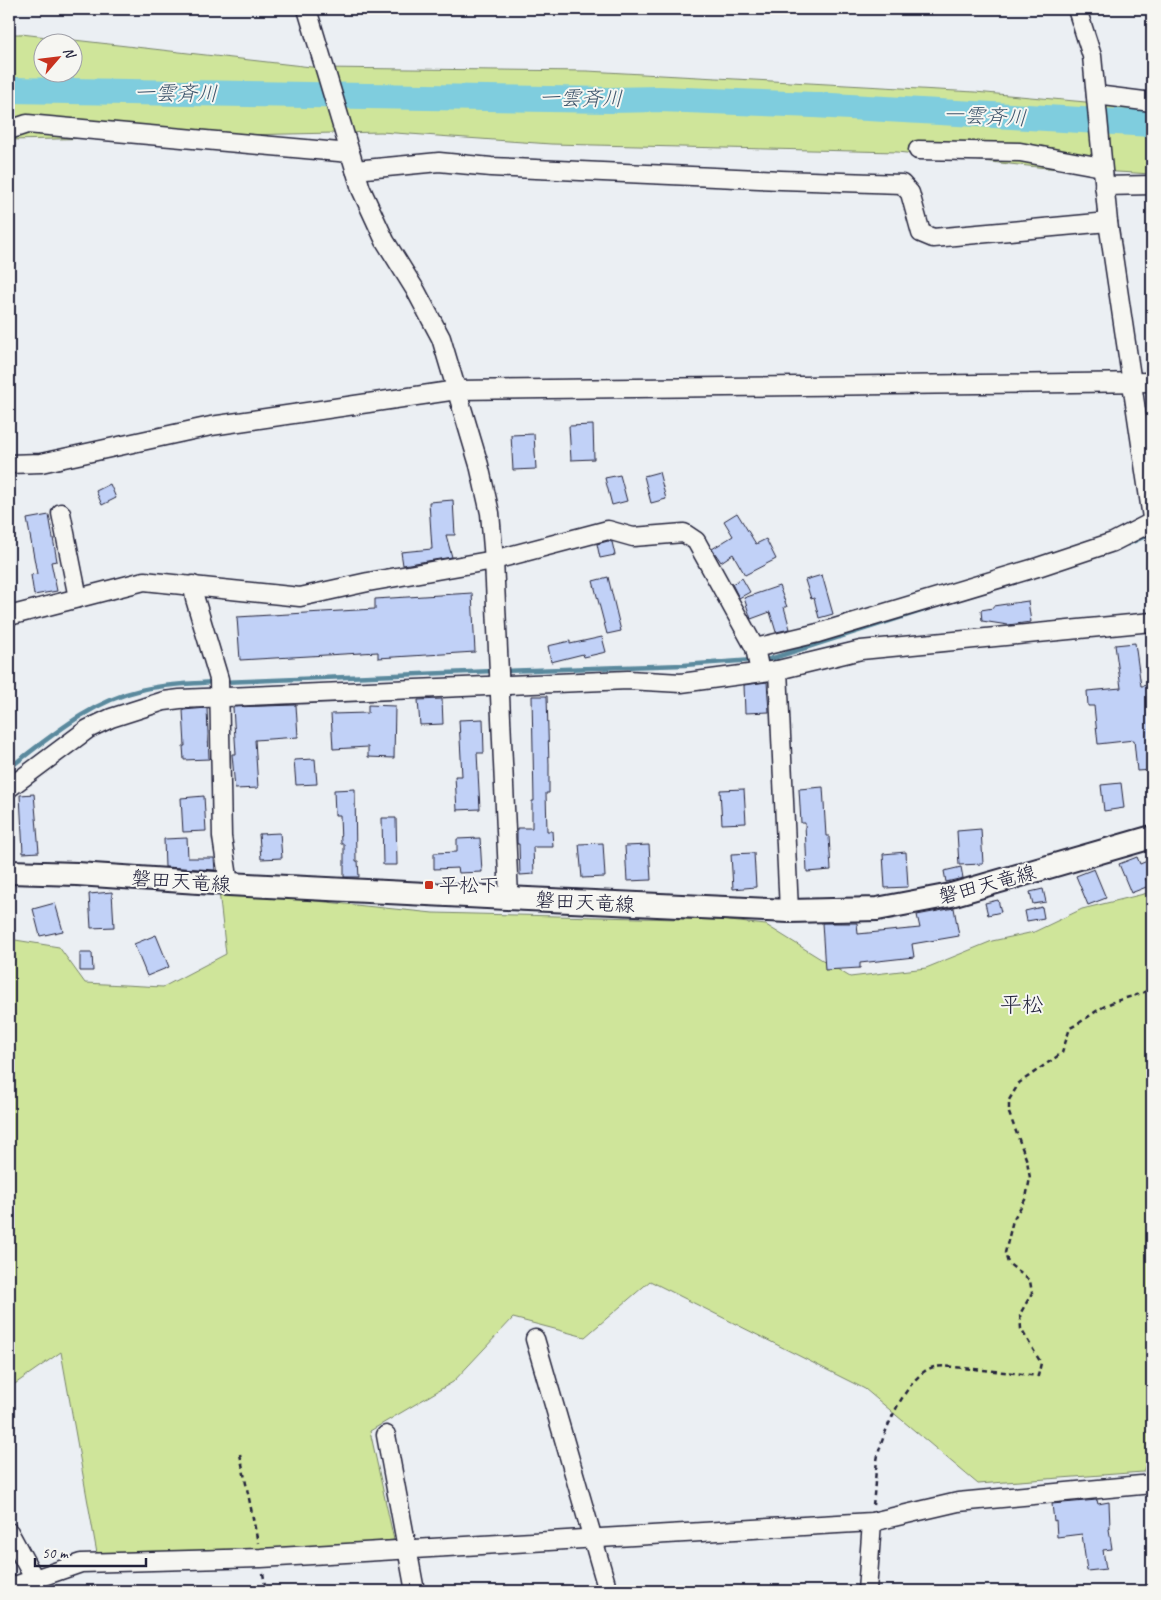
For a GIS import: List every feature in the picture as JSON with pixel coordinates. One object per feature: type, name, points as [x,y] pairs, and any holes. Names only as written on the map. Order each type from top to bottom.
[{"type":"main road","name":"磐田天竜線","points":[[9,872],[789,911],[878,909],[951,895],[1152,837]]},
{"type":"street","points":[[307,9],[362,189],[385,241],[416,291],[441,338],[486,494],[490,513],[494,560],[509,898]]},
{"type":"street","points":[[755,648],[818,633],[1038,567],[1113,542],[1152,520],[1108,222],[1092,56],[1077,9]]},
{"type":"street","points":[[1096,95],[1152,102]]},
{"type":"street","points":[[9,130],[27,124],[492,168],[902,184],[910,193],[921,232],[933,238],[1108,222]]},
{"type":"street","points":[[918,150],[1020,152],[1102,163]]},
{"type":"street","points":[[1104,186],[1152,185]]},
{"type":"street","points":[[9,464],[41,463],[211,426],[457,390],[1152,382]]},
{"type":"street","points":[[61,513],[78,598]]},
{"type":"street","points":[[9,616],[144,581],[300,597],[368,582],[494,560],[608,530],[633,537],[684,533],[696,541],[755,648],[760,672]]},
{"type":"street","points":[[193,585],[219,690],[222,837],[229,884]]},
{"type":"street","points":[[9,788],[88,730],[111,718],[164,702],[219,690],[498,678],[628,680],[681,683],[778,670],[861,650],[1152,622]]},
{"type":"street","points":[[778,670],[789,911]]},
{"type":"street","points":[[535,1339],[608,1591]]},
{"type":"street","points":[[386,1435],[415,1591]]},
{"type":"street","points":[[9,1588],[38,1585],[81,1563],[261,1558],[872,1522],[958,1502],[1152,1484]]},
{"type":"street","points":[[867,1591],[872,1522]]},
{"type":"street","points":[[9,1532],[38,1585]]},
{"type":"path","points":[[872,1522],[878,1455],[897,1407],[909,1386],[917,1377],[933,1368],[959,1368],[1038,1376],[1040,1363],[1021,1329],[1020,1314],[1032,1293],[1030,1281],[1008,1263],[1005,1253],[1013,1220],[1026,1198],[1030,1178],[1027,1161],[1009,1113],[1009,1100],[1019,1083],[1062,1053],[1070,1028],[1110,1003],[1142,994],[1152,988]]},
{"type":"path","points":[[240,1454],[261,1558]]},
{"type":"green space","points":[[9,34],[32,35],[32,82],[82,82],[82,41],[320,68],[587,71],[975,92],[1152,108],[1152,174],[1047,168],[897,152],[551,144],[381,132],[9,140]]},
{"type":"green space","points":[[219,891],[433,913],[721,920],[766,925],[850,977],[926,968],[992,941],[1034,932],[1082,909],[1152,892],[1152,1449],[1143,1472],[978,1484],[865,1389],[650,1281],[585,1337],[513,1318],[453,1382],[370,1431],[394,1540],[187,1560],[98,1559],[61,1352],[9,1388],[9,939],[59,947],[85,983],[163,987],[226,954]]},
{"type":"building","points":[[593,425],[594,459],[571,460],[569,426]]},
{"type":"building","points":[[534,434],[536,469],[513,470],[511,435]]},
{"type":"building","points":[[659,472],[666,499],[651,503],[644,476]]},
{"type":"building","points":[[620,475],[627,501],[612,505],[605,478]]},
{"type":"building","points":[[110,484],[116,498],[102,505],[96,491]]},
{"type":"building","points":[[453,500],[455,535],[446,535],[452,557],[403,565],[401,552],[432,549],[429,502]]},
{"type":"building","points":[[737,513],[756,544],[766,539],[776,559],[745,575],[733,554],[721,562],[712,549],[733,536],[724,521]]},
{"type":"building","points":[[49,515],[57,561],[51,562],[57,591],[34,595],[31,575],[37,574],[27,519]]},
{"type":"building","points":[[608,541],[612,542],[615,555],[600,558],[597,544]]},
{"type":"building","points":[[822,575],[833,614],[819,618],[814,598],[811,599],[805,580]]},
{"type":"building","points":[[608,577],[621,631],[607,634],[593,581]]},
{"type":"building","points":[[742,578],[750,592],[739,598],[732,584]]},
{"type":"building","points":[[779,586],[787,607],[784,607],[790,629],[776,632],[770,612],[751,619],[744,598]]},
{"type":"building","points":[[472,593],[475,652],[378,658],[378,652],[240,660],[237,617],[375,609],[375,599]]},
{"type":"building","points":[[1028,601],[1031,622],[1008,625],[982,621],[981,610],[993,608],[993,606]]},
{"type":"building","points":[[602,637],[606,652],[584,657],[583,654],[551,662],[548,646],[570,641],[570,644]]},
{"type":"building","points":[[1135,643],[1141,686],[1152,685],[1152,770],[1137,771],[1134,740],[1098,744],[1094,706],[1088,706],[1087,691],[1121,688],[1115,645]]},
{"type":"building","points":[[767,682],[769,712],[745,713],[744,685]]},
{"type":"building","points":[[532,696],[547,696],[549,793],[546,793],[547,831],[552,831],[553,847],[533,847],[534,874],[520,875],[517,828],[532,828],[532,801],[534,801]]},
{"type":"building","points":[[442,699],[443,724],[420,725],[418,700]]},
{"type":"building","points":[[296,705],[298,737],[255,740],[258,788],[235,789],[232,754],[236,754],[233,707]]},
{"type":"building","points":[[368,705],[395,706],[394,758],[368,757],[368,747],[333,749],[331,714],[368,713]]},
{"type":"building","points":[[207,708],[209,759],[184,760],[183,710]]},
{"type":"building","points":[[483,719],[484,753],[477,753],[480,809],[457,810],[455,776],[462,776],[459,720]]},
{"type":"building","points":[[315,759],[317,784],[296,785],[294,760]]},
{"type":"building","points":[[1121,783],[1124,808],[1104,811],[1101,785]]},
{"type":"building","points":[[823,787],[826,836],[829,836],[831,870],[807,872],[805,823],[801,823],[799,789]]},
{"type":"building","points":[[355,789],[356,861],[358,861],[359,877],[344,877],[344,844],[341,844],[340,815],[335,815],[334,790]]},
{"type":"building","points":[[744,789],[746,823],[722,824],[720,790]]},
{"type":"building","points":[[34,794],[39,852],[23,853],[20,795]]},
{"type":"building","points":[[204,796],[206,831],[183,832],[181,798]]},
{"type":"building","points":[[382,818],[396,818],[397,865],[383,865]]},
{"type":"building","points":[[981,829],[983,864],[959,865],[957,831]]},
{"type":"building","points":[[280,833],[282,858],[261,859],[259,834]]},
{"type":"building","points":[[187,838],[188,858],[214,858],[215,870],[165,867],[164,839]]},
{"type":"building","points":[[480,838],[482,872],[459,873],[458,868],[434,869],[434,853],[457,852],[457,839]]},
{"type":"building","points":[[603,843],[605,877],[582,878],[579,844]]},
{"type":"building","points":[[649,845],[651,880],[627,881],[625,846]]},
{"type":"building","points":[[906,852],[908,887],[885,888],[883,854]]},
{"type":"building","points":[[754,853],[756,887],[733,889],[731,854]]},
{"type":"building","points":[[1137,857],[1140,864],[1152,859],[1152,875],[1145,878],[1149,886],[1131,893],[1119,864]]},
{"type":"building","points":[[961,867],[963,878],[946,882],[944,871]]},
{"type":"building","points":[[1094,869],[1106,898],[1088,905],[1076,876]]},
{"type":"building","points":[[1043,889],[1046,902],[1033,904],[1030,892]]},
{"type":"building","points":[[112,892],[114,927],[91,928],[89,894]]},
{"type":"building","points":[[998,900],[1001,912],[988,915],[985,903]]},
{"type":"building","points":[[55,903],[63,931],[40,936],[33,909]]},
{"type":"building","points":[[1042,907],[1044,918],[1027,921],[1025,911]]},
{"type":"building","points":[[954,908],[959,936],[912,944],[914,957],[860,963],[860,968],[825,970],[822,923],[857,923],[858,934],[920,928],[917,915]]},
{"type":"building","points":[[156,935],[169,967],[147,976],[134,944]]},
{"type":"building","points":[[80,953],[92,953],[93,971],[80,971]]},
{"type":"building","points":[[1097,1500],[1098,1504],[1109,1502],[1109,1529],[1112,1549],[1103,1550],[1106,1569],[1087,1571],[1082,1534],[1057,1537],[1056,1520],[1054,1521],[1052,1504]]},
{"type":"waterway","name":"一雲斉川","points":[[9,90],[610,100],[660,99],[814,105],[1152,124]]},
{"type":"waterway","points":[[1128,544],[1152,533]]},
{"type":"waterway","points":[[762,660],[924,610]]},
{"type":"waterway","points":[[502,671],[684,665],[754,660]]},
{"type":"waterway","points":[[222,682],[494,671]]},
{"type":"waterway","points":[[9,768],[71,722],[123,695],[168,685],[214,682]]},
{"type":"place","name":"平松下","points":[[429,885]]},
{"type":"district","name":"平松","points":[[1022,1004]]}]
